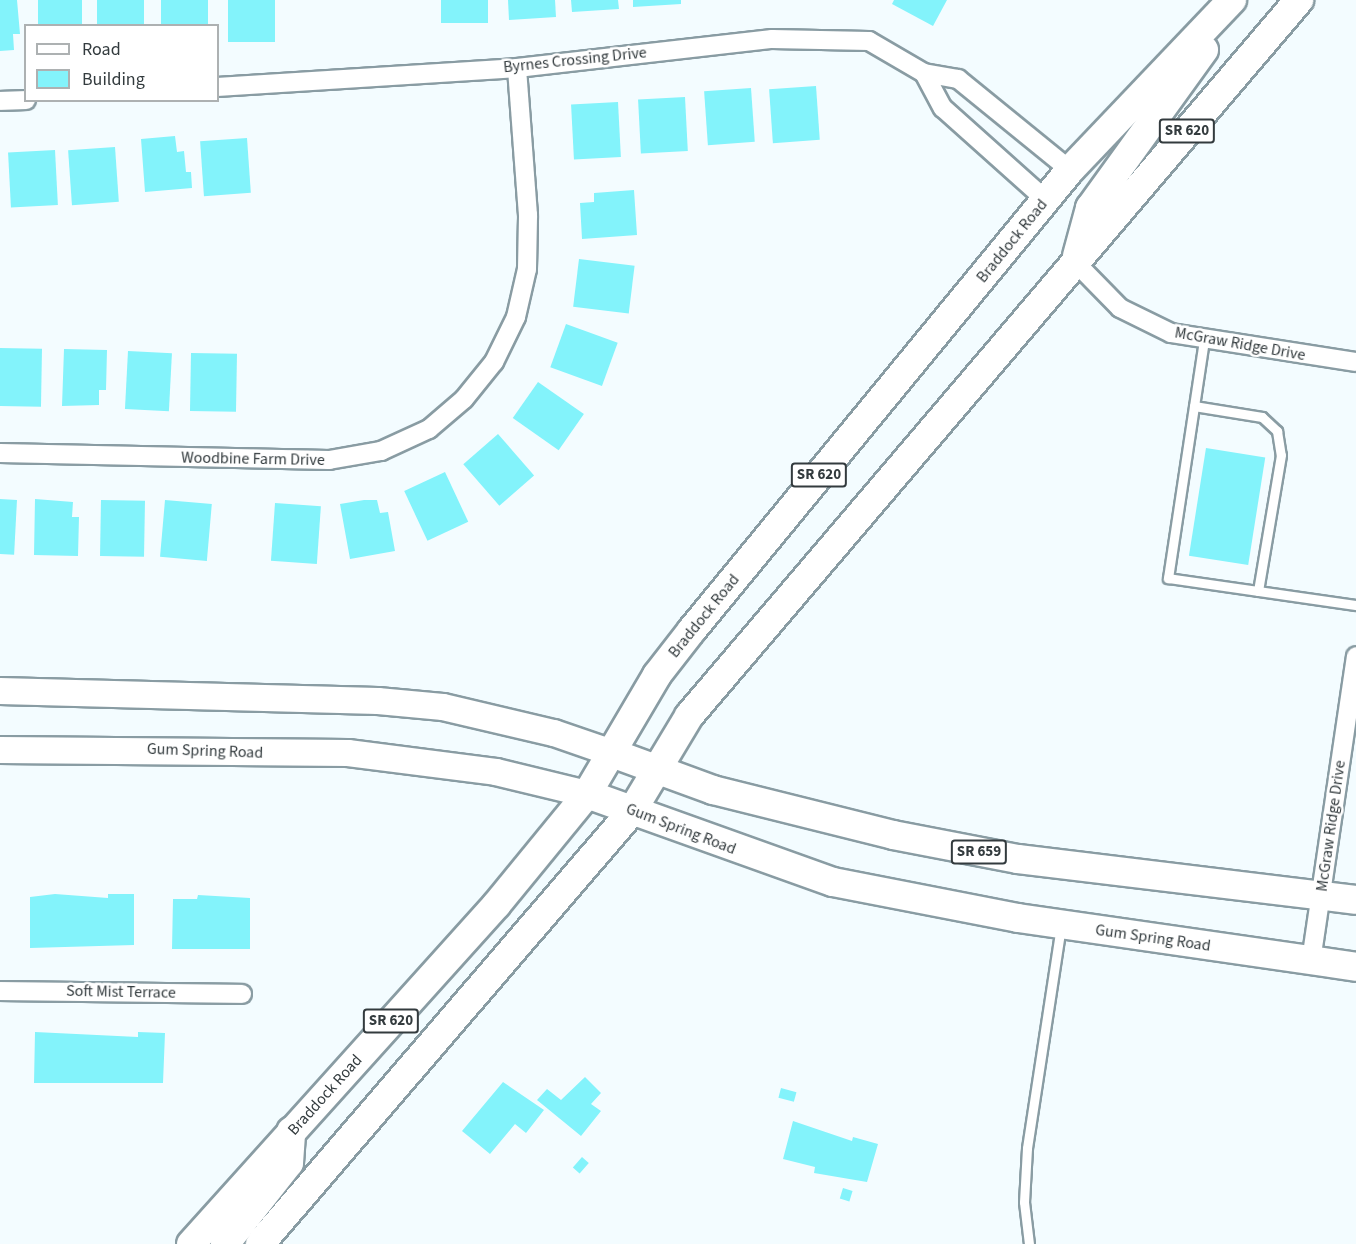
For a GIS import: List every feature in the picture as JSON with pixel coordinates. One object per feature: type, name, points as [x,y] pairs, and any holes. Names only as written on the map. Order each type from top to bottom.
[{"type":"main road","name":"Braddock Road","points":[[191,1244],[497,904],[587,794],[657,675],[692,630],[1070,170],[1232,0]]},
{"type":"main road","points":[[1076,263],[1078,239],[1090,208],[1241,0]]},
{"type":"main road","name":"SR 620","points":[[656,767],[689,716],[1299,0]]},
{"type":"main road","name":"SR 659","points":[[0,691],[378,700],[482,716],[612,753],[756,802],[905,838],[1018,859],[1356,900]]},
{"type":"main road","name":"Gum Spring Road","points":[[0,750],[348,753],[496,772],[587,794],[833,882],[1061,925],[1356,967]]},
{"type":"main road","points":[[260,1244],[632,811],[656,767]]},
{"type":"main road","points":[[225,1244],[289,1163],[291,1131]]},
{"type":"street","name":"Byrnes Crossing Drive","points":[[219,87],[517,68],[772,39],[869,41],[924,73],[958,79],[1070,170]]},
{"type":"street","name":"Woodbine Farm Drive","points":[[0,453],[329,460],[381,450],[429,429],[464,399],[494,362],[516,317],[527,269],[528,216],[517,68]]},
{"type":"street","points":[[924,73],[943,108],[1046,200]]},
{"type":"street","points":[[0,101],[24,100]]},
{"type":"street","name":"McGraw Ridge Drive","points":[[1076,263],[1120,308],[1171,333],[1204,340],[1356,362]]},
{"type":"street","name":"McGraw Ridge Drive","points":[[1311,961],[1356,656]]},
{"type":"street","name":"Soft Mist Terrace","points":[[0,991],[242,994]]},
{"type":"lane","points":[[1204,340],[1168,578],[1356,605]]},
{"type":"lane","points":[[1194,406],[1262,417],[1277,431],[1281,455],[1258,591]]},
{"type":"lane","points":[[1029,1244],[1024,1202],[1027,1148],[1061,925]]},
{"type":"building","points":[[0,0],[17,0],[20,34],[13,34],[14,50],[0,51]]},
{"type":"building","points":[[38,0],[82,0],[82,24],[38,24]]},
{"type":"building","points":[[97,0],[144,0],[144,24],[97,24]]},
{"type":"building","points":[[161,0],[208,0],[208,24],[161,24]]},
{"type":"building","points":[[228,0],[275,0],[275,42],[228,42]]},
{"type":"building","points":[[441,0],[488,0],[488,23],[441,23]]},
{"type":"building","points":[[508,0],[555,0],[556,17],[509,20]]},
{"type":"building","points":[[571,0],[618,0],[619,9],[572,12]]},
{"type":"building","points":[[633,0],[681,0],[681,4],[633,7]]},
{"type":"building","points":[[894,0],[947,0],[933,26],[892,4]]},
{"type":"building","points":[[816,86],[820,140],[773,143],[769,89]]},
{"type":"building","points":[[751,88],[755,142],[708,145],[704,91]]},
{"type":"building","points":[[685,97],[688,151],[641,153],[638,99]]},
{"type":"building","points":[[618,102],[621,157],[574,159],[571,104]]},
{"type":"building","points":[[175,136],[177,152],[184,151],[186,172],[191,172],[192,188],[145,192],[141,139]]},
{"type":"building","points":[[247,138],[251,193],[204,196],[200,141]]},
{"type":"building","points":[[115,147],[119,202],[72,205],[68,150]]},
{"type":"building","points":[[55,150],[58,205],[11,207],[8,152]]},
{"type":"building","points":[[634,190],[637,235],[582,239],[580,203],[594,202],[594,193]]},
{"type":"building","points":[[579,259],[635,266],[629,313],[573,307]]},
{"type":"building","points":[[566,324],[618,343],[602,386],[550,367]]},
{"type":"building","points":[[0,348],[42,349],[41,407],[0,406]]},
{"type":"building","points":[[64,349],[107,350],[106,390],[99,390],[99,405],[62,406]]},
{"type":"building","points":[[128,351],[172,353],[169,411],[125,409]]},
{"type":"building","points":[[191,353],[237,354],[236,412],[190,411]]},
{"type":"building","points":[[538,382],[584,414],[559,450],[513,418]]},
{"type":"building","points":[[498,434],[534,476],[499,506],[463,464]]},
{"type":"building","points":[[1206,448],[1265,457],[1248,565],[1189,556]]},
{"type":"building","points":[[445,472],[468,522],[427,541],[404,491]]},
{"type":"building","points":[[0,499],[17,500],[14,555],[0,554]]},
{"type":"building","points":[[35,499],[73,502],[72,517],[79,517],[78,556],[34,555]]},
{"type":"building","points":[[101,500],[145,501],[144,557],[100,556]]},
{"type":"building","points":[[165,500],[212,504],[207,561],[160,557]]},
{"type":"building","points":[[377,500],[380,513],[388,512],[395,551],[350,559],[340,504]]},
{"type":"building","points":[[275,503],[321,506],[317,564],[271,561]]},
{"type":"building","points":[[55,894],[108,898],[108,894],[134,894],[134,945],[30,948],[30,897]]},
{"type":"building","points":[[198,895],[250,898],[250,949],[172,949],[173,899],[197,899]]},
{"type":"building","points":[[35,1032],[138,1037],[138,1032],[165,1033],[163,1083],[34,1083]]},
{"type":"building","points":[[585,1077],[601,1093],[591,1104],[601,1111],[581,1136],[537,1100],[547,1089],[561,1100]]},
{"type":"building","points":[[503,1082],[544,1110],[526,1133],[515,1124],[490,1154],[462,1131]]},
{"type":"building","points":[[781,1088],[796,1092],[794,1102],[778,1098]]},
{"type":"building","points":[[793,1121],[852,1141],[853,1137],[878,1144],[867,1182],[814,1173],[815,1167],[783,1159]]},
{"type":"building","points":[[582,1157],[589,1163],[580,1173],[573,1168]]},
{"type":"building","points":[[843,1188],[853,1191],[849,1201],[840,1199]]}]
